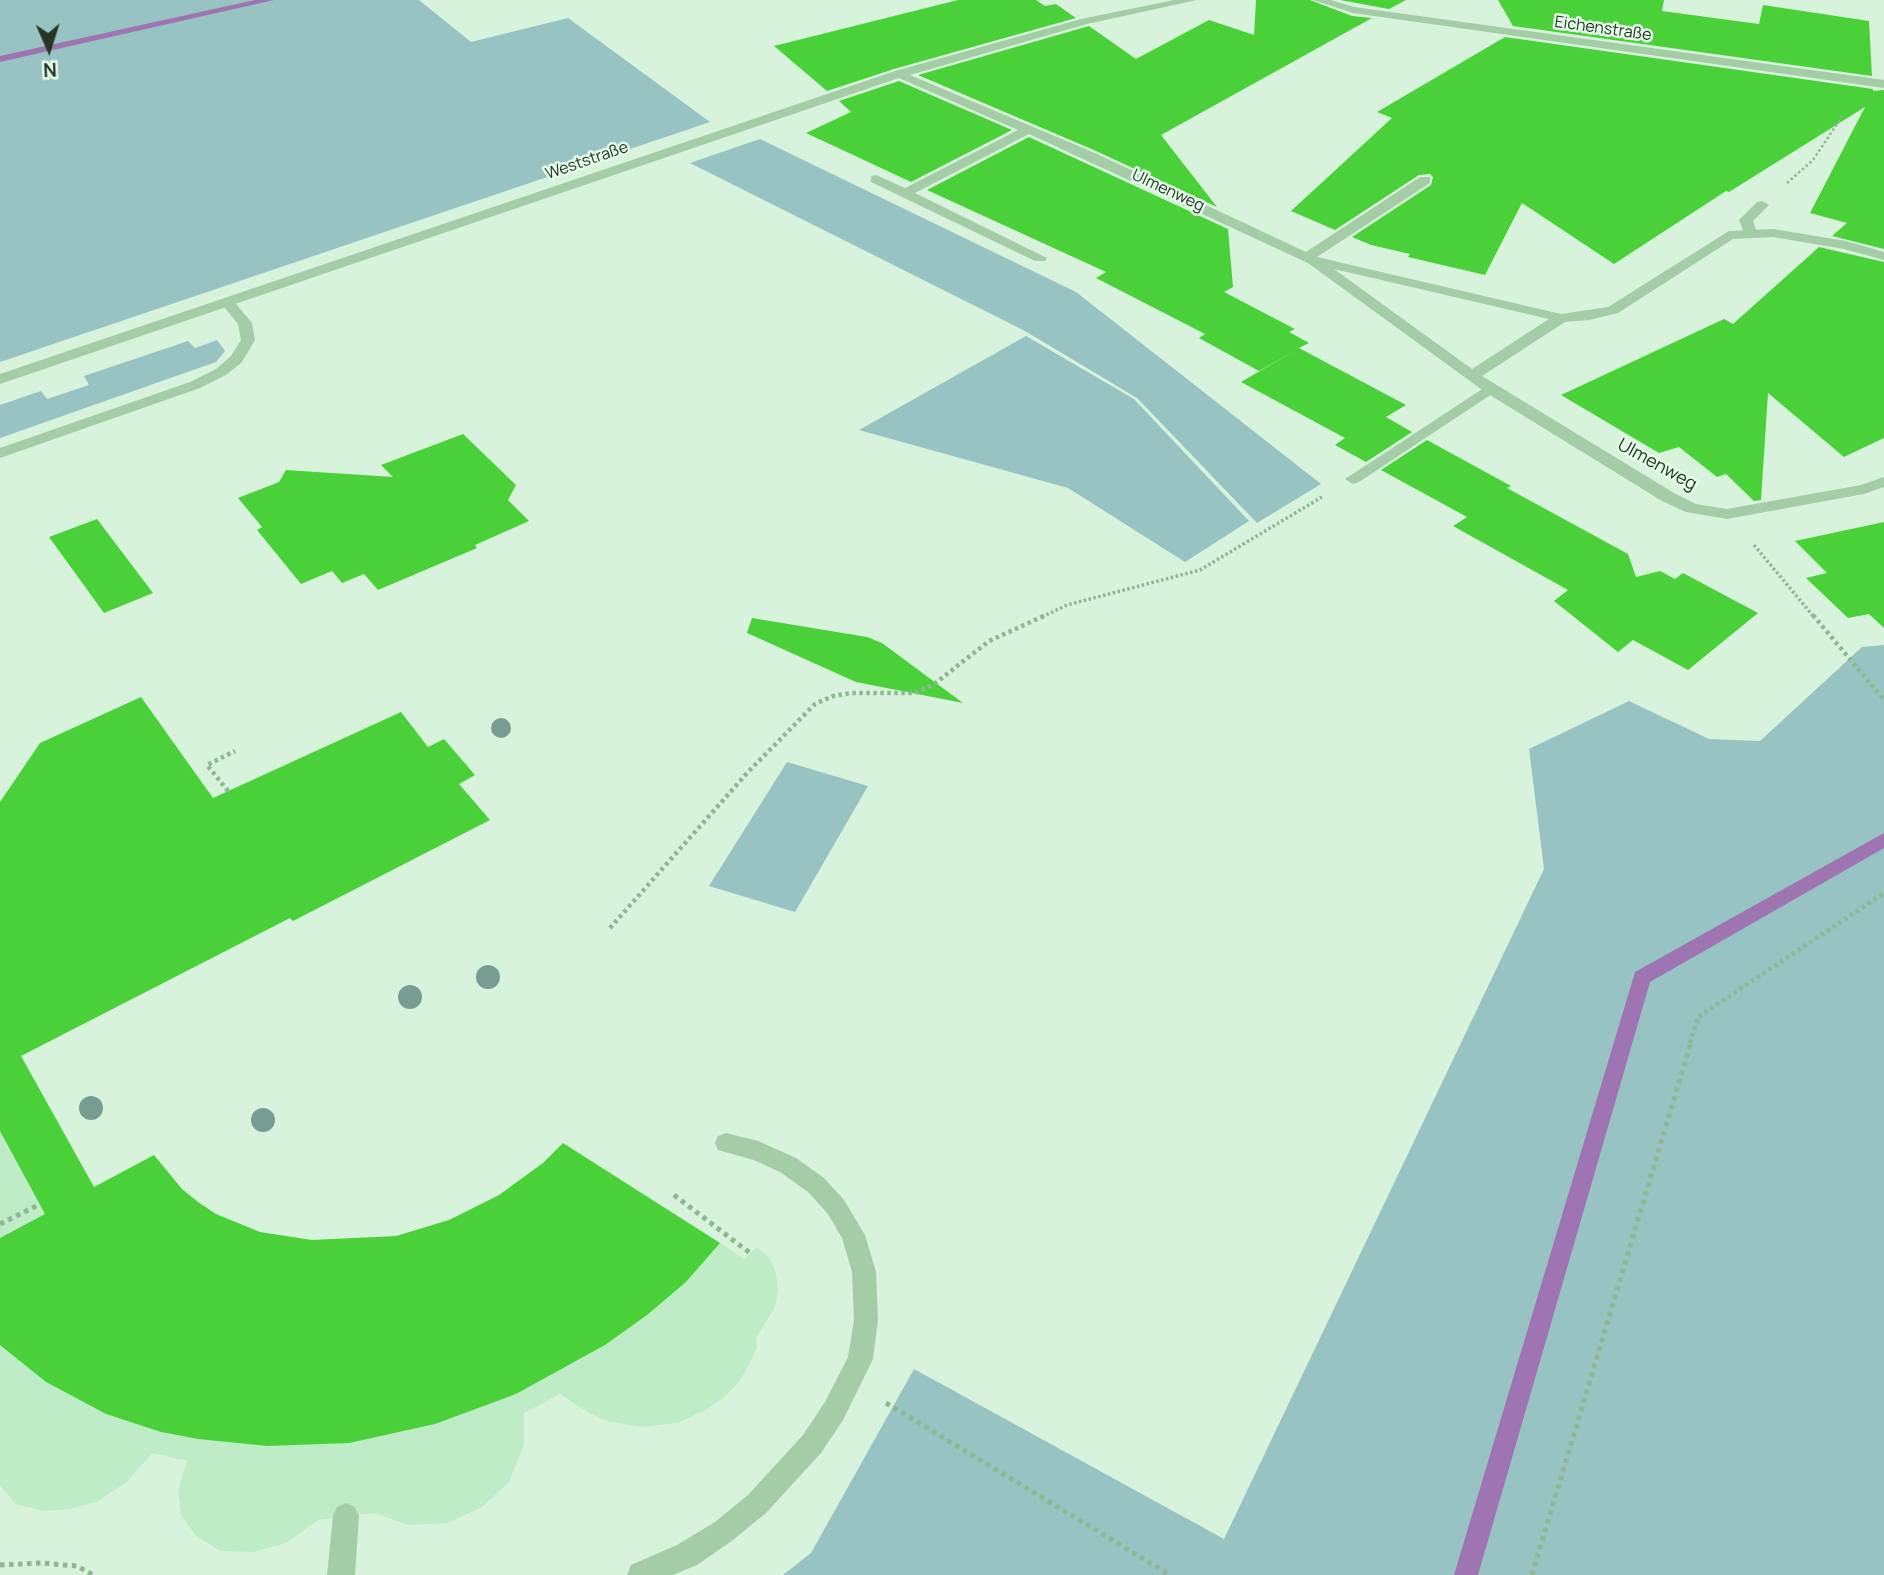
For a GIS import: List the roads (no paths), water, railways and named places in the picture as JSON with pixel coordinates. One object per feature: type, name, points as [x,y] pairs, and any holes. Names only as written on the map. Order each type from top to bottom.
[{"type":"street","name":"Weststraße","points":[[0,379],[899,74],[1085,21],[1191,0]]},
{"type":"street","name":"Eichenstraße","points":[[1319,0],[1353,10],[1884,85]]},
{"type":"street","name":"Ulmenweg","points":[[899,74],[1103,161],[1310,258],[1490,389],[1668,498],[1692,508],[1727,514],[1864,489],[1884,482]]},
{"type":"street","points":[[905,193],[1027,130]]},
{"type":"street","points":[[876,179],[1040,258]]},
{"type":"street","points":[[1310,258],[1425,180]]},
{"type":"street","points":[[1750,232],[1746,220],[1762,205]]},
{"type":"street","name":"Ulmenweg","points":[[1310,258],[1561,318],[1589,316],[1613,310],[1729,235],[1773,233],[1846,245],[1884,256]]},
{"type":"street","points":[[0,453],[195,385],[221,372],[237,359],[248,340],[246,323],[227,302]]},
{"type":"street","name":"Ulmenweg","points":[[1472,376],[1561,318]]},
{"type":"street","points":[[1353,479],[1490,389]]},
{"type":"street","points":[[641,1575],[687,1555],[724,1531],[757,1504],[812,1444],[834,1411],[860,1359],[866,1320],[864,1272],[853,1235],[836,1207],[816,1185],[788,1165],[758,1151],[726,1143]]},
{"type":"street","points":[[341,1575],[346,1516]]},
{"type":"waterway","points":[[0,59],[269,0]]},
{"type":"waterway","points":[[1466,1575],[1642,977],[1884,840]]}]
